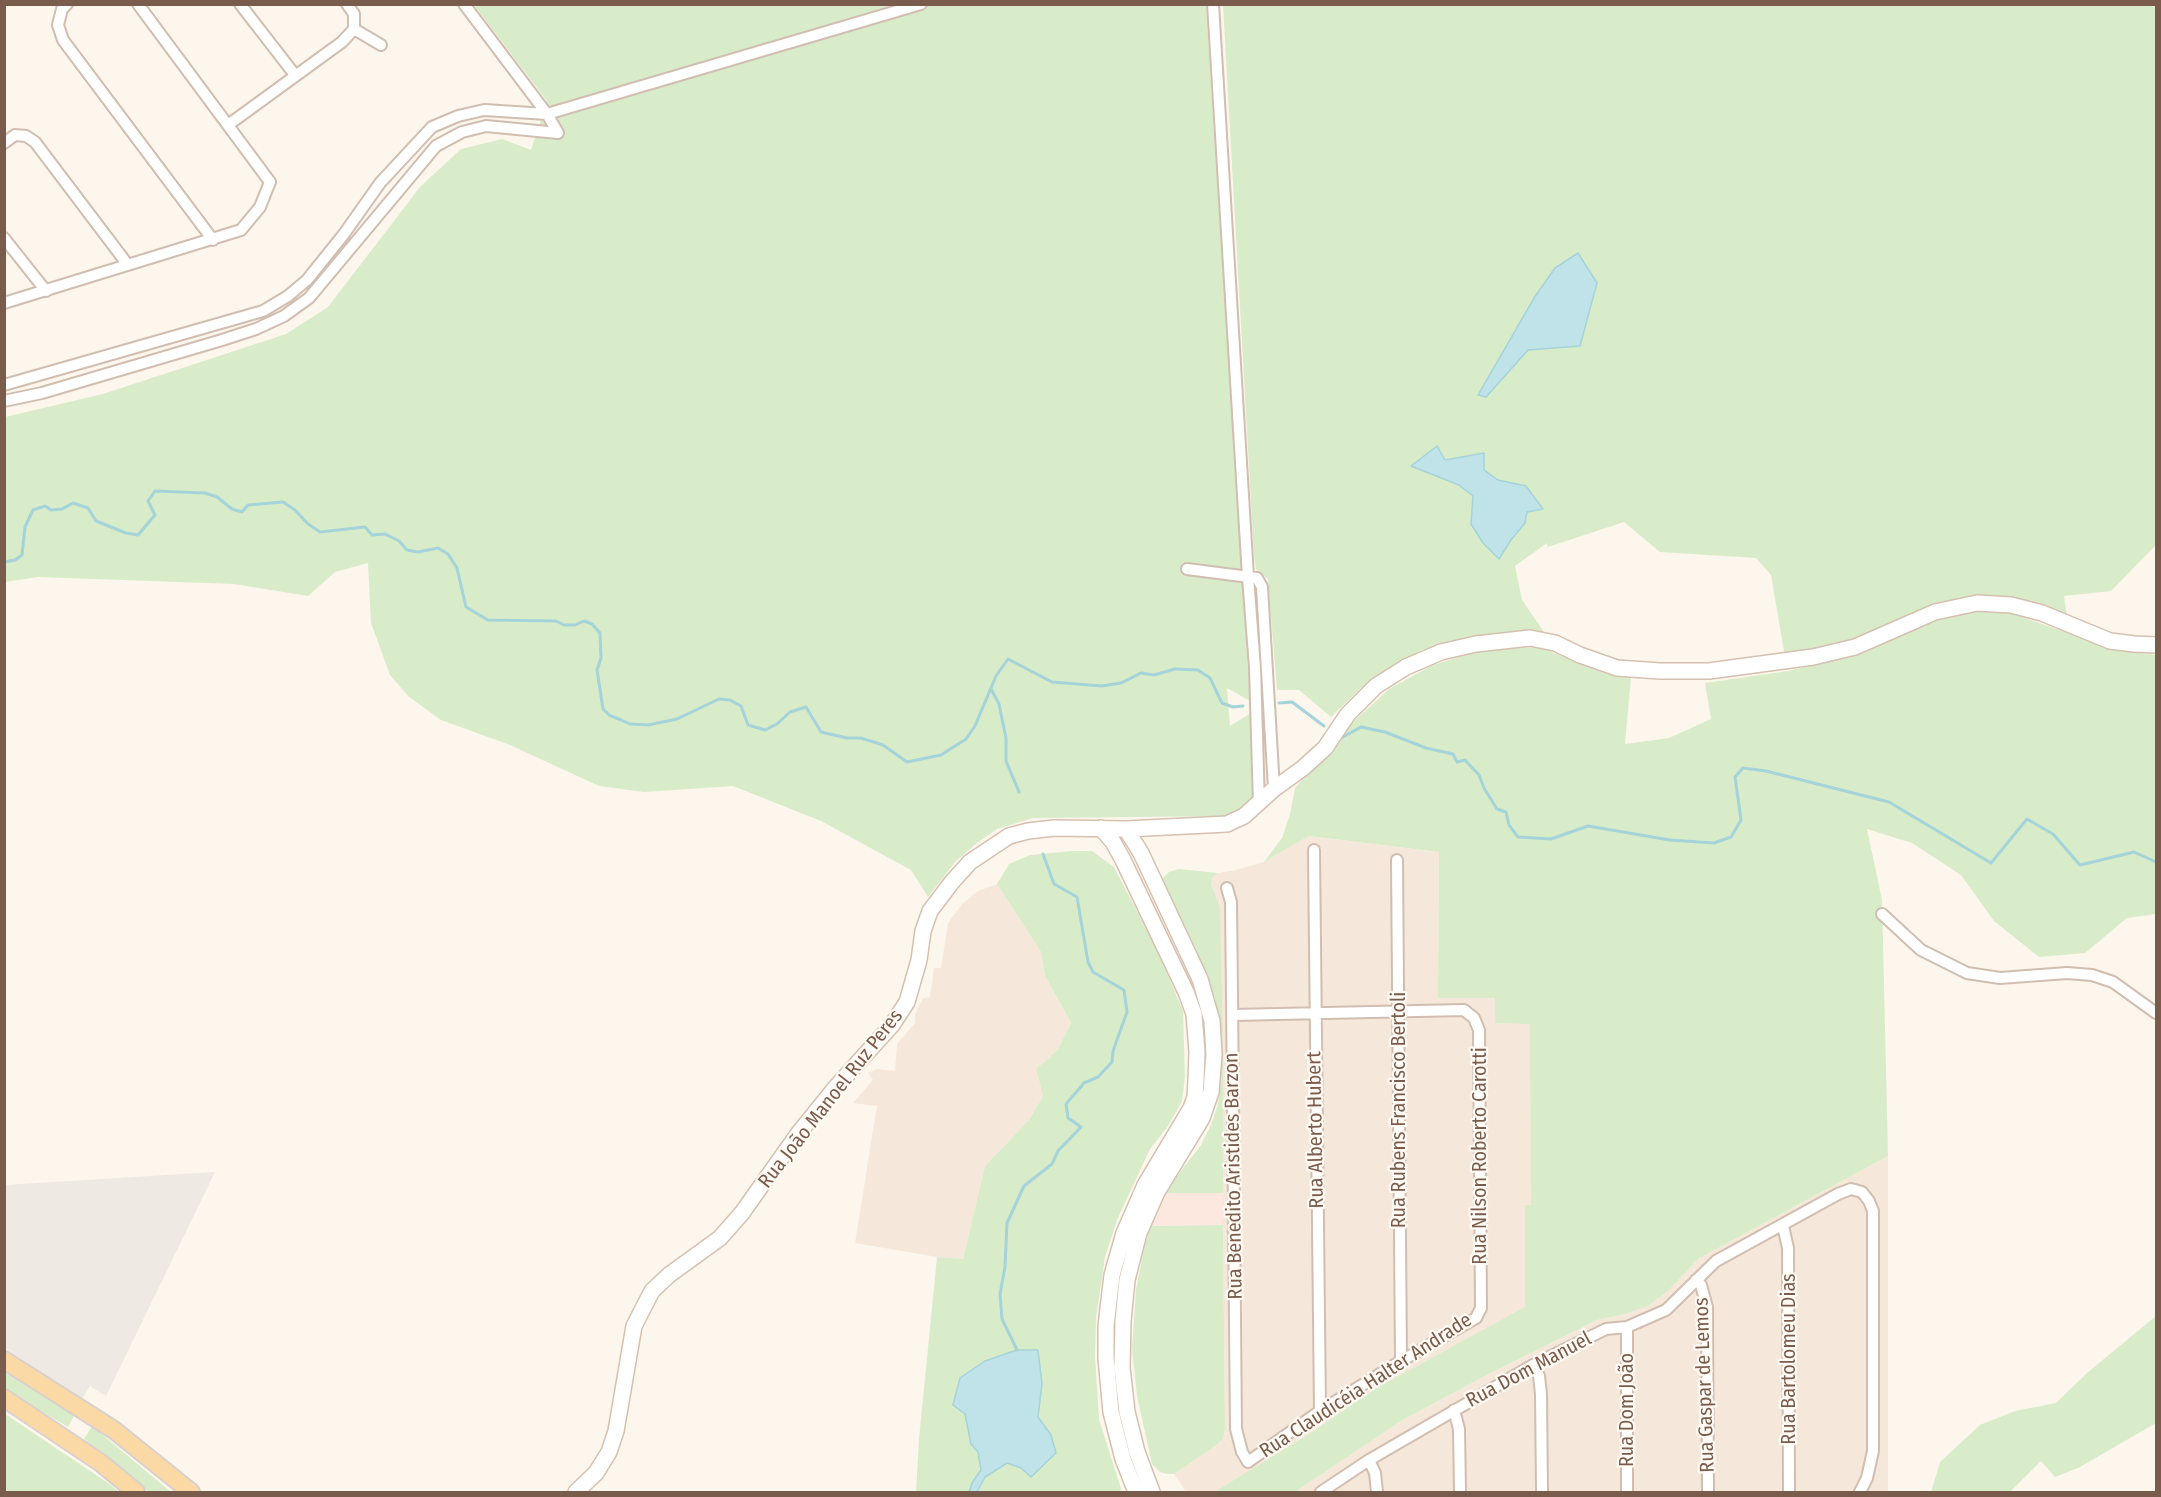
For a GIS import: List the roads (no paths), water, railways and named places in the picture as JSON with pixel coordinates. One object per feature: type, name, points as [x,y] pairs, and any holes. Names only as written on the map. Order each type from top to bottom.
[{"type":"main road","name":"Rua João Manoel Ruz Peres","points":[[576,1492],[596,1473],[609,1452],[616,1431],[634,1326],[652,1292],[669,1275],[720,1238],[742,1212],[810,1118],[892,1024],[907,1002],[930,910],[970,862],[1009,836],[1054,828],[1126,829],[1227,824],[1244,816],[1259,805],[1274,789],[1303,768],[1325,748],[1348,714],[1376,686],[1406,667],[1432,656],[1476,644],[1530,638],[1555,643],[1617,668],[1709,671],[1813,657],[1855,647],[1935,612],[1977,603],[2011,605],[2042,613],[2110,640],[2134,645],[2157,645]]},
{"type":"main road","points":[[1101,828],[1113,842],[1123,860],[1186,992],[1194,1014],[1197,1052],[1196,1080],[1191,1108],[1145,1185],[1124,1233],[1112,1275],[1106,1326],[1110,1401],[1123,1459],[1136,1492]]},
{"type":"main road","points":[[1126,829],[1141,854],[1200,979],[1212,1021],[1214,1054],[1211,1092],[1203,1118],[1157,1192],[1139,1233],[1127,1280],[1122,1367],[1127,1412],[1137,1452],[1152,1492]]},
{"type":"main road","points":[[4,1360],[114,1430],[191,1492]]},
{"type":"main road","points":[[4,1398],[101,1462],[136,1492]]},
{"type":"street","points":[[67,4],[58,25],[63,40],[213,240]]},
{"type":"street","points":[[4,303],[241,230],[260,207],[270,182],[138,4]]},
{"type":"street","points":[[240,4],[295,75]]},
{"type":"street","points":[[228,125],[342,42],[354,29],[354,15],[347,4]]},
{"type":"street","points":[[4,401],[42,393],[222,340],[256,329],[284,316],[309,298],[436,146],[462,132],[486,126],[558,133],[547,114],[464,4]]},
{"type":"street","points":[[4,385],[263,311],[288,296],[307,280],[344,234],[380,183],[432,127],[458,116],[484,110],[547,114],[921,4]]},
{"type":"street","points":[[1213,4],[1255,668],[1259,805]]},
{"type":"street","points":[[354,29],[381,45]]},
{"type":"street","points":[[4,143],[15,135],[26,136],[35,142],[128,265]]},
{"type":"street","points":[[4,238],[46,291]]},
{"type":"street","points":[[1187,569],[1257,578],[1262,587],[1274,789]]},
{"type":"street","name":"Rua Alberto Hubert","points":[[1314,850],[1320,1411]]},
{"type":"street","points":[[1123,860],[1141,854]]},
{"type":"street","name":"Rua Rubens Francisco Bertoli","points":[[1397,860],[1401,1360]]},
{"type":"street","name":"Rua Benedito Aristides Barzon","points":[[1227,888],[1231,902],[1236,1430],[1242,1452],[1248,1462]]},
{"type":"street","points":[[1882,914],[1921,950],[1967,973],[2000,978],[2067,973],[2092,975],[2113,982],[2157,1013]]},
{"type":"street","name":"Rua Nilson Roberto Carotti","points":[[1398,1011],[1464,1010],[1474,1018],[1479,1030],[1481,1308]]},
{"type":"street","points":[[1232,1015],[1398,1011]]},
{"type":"street","name":"Rua Dom Manuel","points":[[1321,1492],[1369,1460],[1533,1365],[1606,1329],[1628,1327],[1666,1310],[1716,1261],[1838,1194],[1851,1190],[1862,1192],[1873,1211],[1873,1451],[1867,1478],[1860,1492]]},
{"type":"street","name":"Rua Bartolomeu Dias","points":[[1783,1226],[1788,1248],[1789,1492]]},
{"type":"street","name":"Rua Gaspar de Lemos","points":[[1696,1280],[1701,1285],[1707,1307],[1708,1492]]},
{"type":"street","name":"Rua Claudicéia Halter Andrade","points":[[1248,1462],[1320,1411],[1401,1360],[1469,1323],[1476,1318],[1481,1308]]},
{"type":"street","name":"Rua Dom João","points":[[1627,1492],[1628,1327]]},
{"type":"street","points":[[1533,1365],[1540,1385],[1542,1492]]},
{"type":"street","points":[[1454,1410],[1459,1429],[1460,1492]]},
{"type":"street","points":[[1369,1460],[1376,1473],[1377,1492]]},
{"type":"water","points":[[1578,253],[1597,283],[1580,346],[1528,350],[1486,397],[1478,395],[1534,298],[1555,268]]},
{"type":"water","points":[[1437,446],[1445,460],[1484,453],[1484,470],[1498,480],[1526,486],[1543,509],[1527,512],[1525,523],[1499,559],[1483,543],[1471,524],[1473,496],[1459,485],[1411,466]]},
{"type":"water","points":[[1017,1350],[1038,1350],[1042,1384],[1038,1417],[1051,1435],[1056,1453],[1031,1477],[1021,1468],[1007,1463],[985,1477],[977,1492],[969,1492],[981,1470],[978,1452],[971,1444],[965,1414],[953,1405],[960,1378],[985,1361]]},
{"type":"waterway","points":[[4,562],[15,560],[22,555],[25,527],[33,510],[45,506],[51,510],[62,509],[73,503],[88,508],[96,521],[126,533],[138,535],[155,515],[148,501],[155,491],[205,493],[217,497],[232,509],[242,512],[248,505],[283,502],[320,532],[365,527],[372,535],[385,534],[399,541],[407,550],[418,552],[438,548],[448,554],[457,568],[466,607],[488,620],[556,621],[564,625],[575,625],[584,621],[592,624],[600,633],[601,658],[597,670],[603,709],[609,715],[630,724],[648,725],[677,719],[719,699],[730,700],[741,706],[748,725],[765,730],[777,724],[790,712],[806,707],[821,732],[847,738],[861,738],[883,745],[907,762],[941,755],[966,739],[975,726],[996,676],[1008,659],[1052,682],[1102,686],[1121,683],[1141,673],[1154,675],[1175,669],[1198,670],[1210,678],[1222,703],[1233,707],[1243,706]]},
{"type":"waterway","points":[[991,689],[999,704],[1006,738],[1006,761],[1019,792]]},
{"type":"waterway","points":[[1279,703],[1292,702],[1324,726]]},
{"type":"waterway","points":[[1341,738],[1361,727],[1385,732],[1426,748],[1453,754],[1457,762],[1465,760],[1479,775],[1497,809],[1506,812],[1509,825],[1518,837],[1551,839],[1588,826],[1670,840],[1714,843],[1731,837],[1741,820],[1735,777],[1743,768],[1766,771],[1889,802],[1991,863],[2027,819],[2053,834],[2080,865],[2134,852],[2156,862]]},
{"type":"waterway","points":[[1017,1350],[1002,1319],[1000,1294],[1005,1267],[1007,1223],[1024,1186],[1052,1164],[1058,1151],[1081,1127],[1068,1118],[1066,1104],[1084,1083],[1098,1077],[1112,1062],[1113,1051],[1127,1012],[1124,990],[1093,972],[1088,962],[1077,897],[1054,884],[1043,854]]}]
